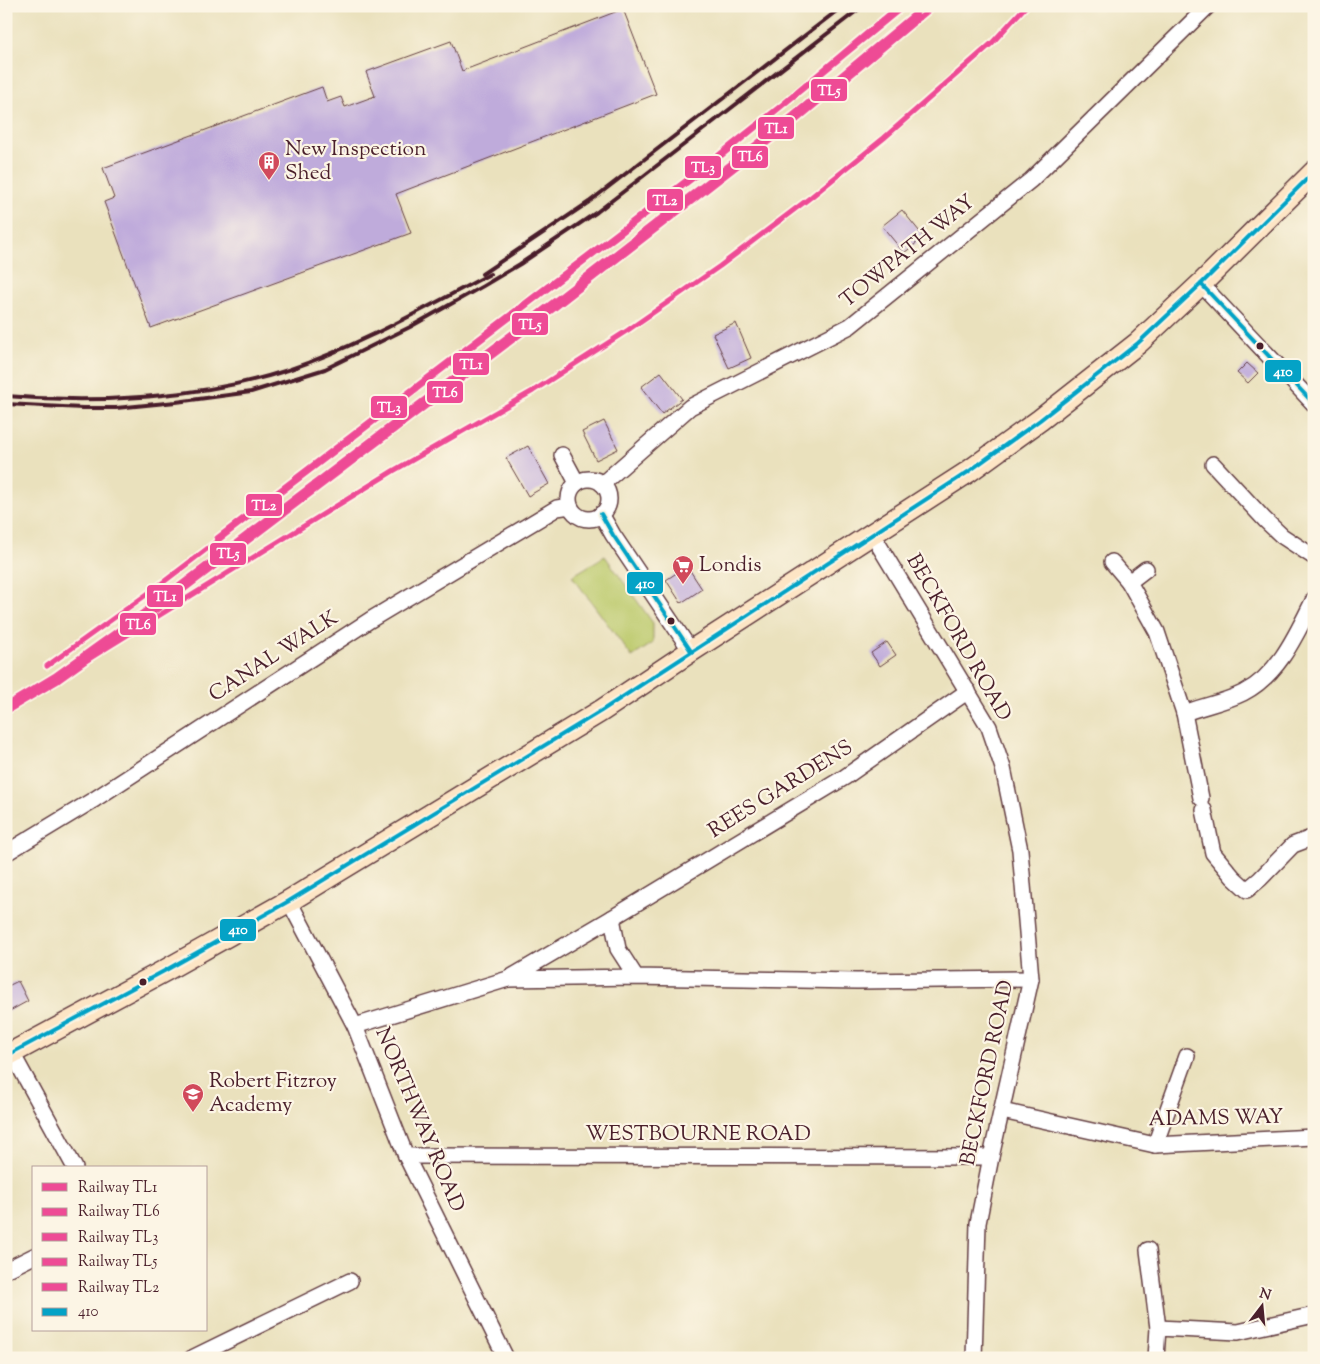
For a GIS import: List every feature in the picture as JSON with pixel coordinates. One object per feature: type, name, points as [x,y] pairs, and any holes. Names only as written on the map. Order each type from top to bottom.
[{"type":"street","name":"TOWPATH WAY","points":[[602,484],[690,407],[850,326],[1031,180],[1208,6]]},
{"type":"street","points":[[74,1166],[9,1054],[166,970],[289,901],[601,711],[968,472],[1040,420],[1138,343],[1202,284],[1314,172]]},
{"type":"street","points":[[1202,284],[1314,404]]},
{"type":"street","points":[[562,455],[577,483]]},
{"type":"street","points":[[1213,464],[1282,536],[1314,557]]},
{"type":"street","points":[[590,479],[602,484],[606,490],[608,500],[602,514],[596,517],[583,518],[577,515],[570,506],[570,493],[577,483],[590,479]]},
{"type":"street","name":"CANAL WALK","points":[[6,852],[95,799],[370,620],[557,508],[570,506]]},
{"type":"street","points":[[602,514],[613,534],[691,652]]},
{"type":"street","name":"BECKFORD ROAD","points":[[872,534],[989,727],[1003,768],[1020,850],[1031,979],[978,1223],[974,1358]]},
{"type":"street","points":[[1112,562],[1129,582],[1157,632],[1184,713],[1213,853],[1233,877],[1247,890],[1293,845],[1314,837]]},
{"type":"street","points":[[1129,582],[1146,569]]},
{"type":"street","points":[[1184,713],[1243,693],[1259,682],[1282,659],[1309,622],[1314,599]]},
{"type":"street","name":"REES GARDENS","points":[[355,1026],[508,979],[845,777],[968,692]]},
{"type":"street","name":"NORTHWAY ROAD","points":[[289,901],[355,1026],[406,1156],[506,1358]]},
{"type":"street","points":[[612,918],[618,949],[636,977]]},
{"type":"street","name":"REES GARDENS","points":[[508,979],[636,977],[857,981],[1031,979]]},
{"type":"street","points":[[1155,1145],[1187,1056]]},
{"type":"street","name":"ADAMS WAY","points":[[1002,1111],[1155,1145],[1314,1137]]},
{"type":"street","name":"WESTBOURNE ROAD","points":[[406,1156],[991,1157]]},
{"type":"street","points":[[1148,1250],[1158,1328],[1156,1358]]},
{"type":"street","points":[[6,1270],[32,1257]]},
{"type":"street","points":[[192,1358],[350,1281]]},
{"type":"street","points":[[1158,1328],[1238,1332],[1314,1315]]},
{"type":"green space","points":[[605,556],[653,623],[653,643],[632,657],[572,576]]},
{"type":"building","name":"New Inspection Shed","points":[[623,9],[656,94],[396,194],[411,233],[151,328],[104,202],[114,198],[103,168],[322,87],[327,102],[341,97],[345,107],[375,96],[366,72],[451,41],[462,71]]},
{"type":"building","points":[[902,210],[924,237],[904,253],[882,226]]},
{"type":"building","points":[[736,323],[751,358],[729,368],[713,334]]},
{"type":"building","points":[[1247,363],[1258,373],[1248,383],[1237,373]]},
{"type":"building","points":[[661,372],[682,399],[662,414],[641,387]]},
{"type":"building","points":[[604,421],[618,449],[596,460],[582,432]]},
{"type":"building","points":[[528,446],[549,484],[528,496],[506,458]]},
{"type":"building","points":[[687,566],[702,589],[681,603],[666,580]]},
{"type":"building","points":[[887,642],[896,655],[880,666],[871,653]]},
{"type":"building","points":[[18,981],[28,1001],[6,1013],[6,987]]},
{"type":"railway","points":[[482,274],[589,202],[843,6]]},
{"type":"railway","points":[[6,404],[116,408],[176,402],[251,392],[325,369],[410,327],[520,264],[597,212],[863,6]]},
{"type":"railway","points":[[6,396],[112,399],[185,393],[255,379],[288,370],[340,350],[391,326],[490,274]]},
{"type":"rail line","name":"TL3","points":[[217,538],[701,169],[783,104],[899,6]]},
{"type":"rail line","name":"TL2","points":[[47,666],[157,587],[704,170],[904,6]]},
{"type":"rail line","name":"TL1","points":[[6,705],[54,676],[164,597],[541,311],[793,115],[924,6]]},
{"type":"rail line","name":"TL3","points":[[6,710],[393,471],[533,391],[628,330],[720,266],[811,197],[884,138],[992,43],[1026,6]]},
{"type":"rail line","name":"TL6","points":[[9,710],[58,681],[168,602],[545,316],[797,120],[928,11]]},
{"type":"rail line","name":"TL5","points":[[12,707],[56,680],[189,583],[543,314],[795,119],[917,16]]},
{"type":"transit line","name":"410","points":[[6,1056],[289,901],[601,711],[968,472],[1040,420],[1138,343],[1201,284],[1314,172]]},
{"type":"transit line","name":"410","points":[[1201,284],[1314,404]]},
{"type":"transit line","name":"410","points":[[601,514],[613,535],[691,651]]},
{"type":"place","name":"New Inspection Shed","points":[[269,181]]},
{"type":"place","name":"Londis","points":[[683,585]]},
{"type":"place","name":"Robert Fitzroy Academy","points":[[193,1113]]}]
